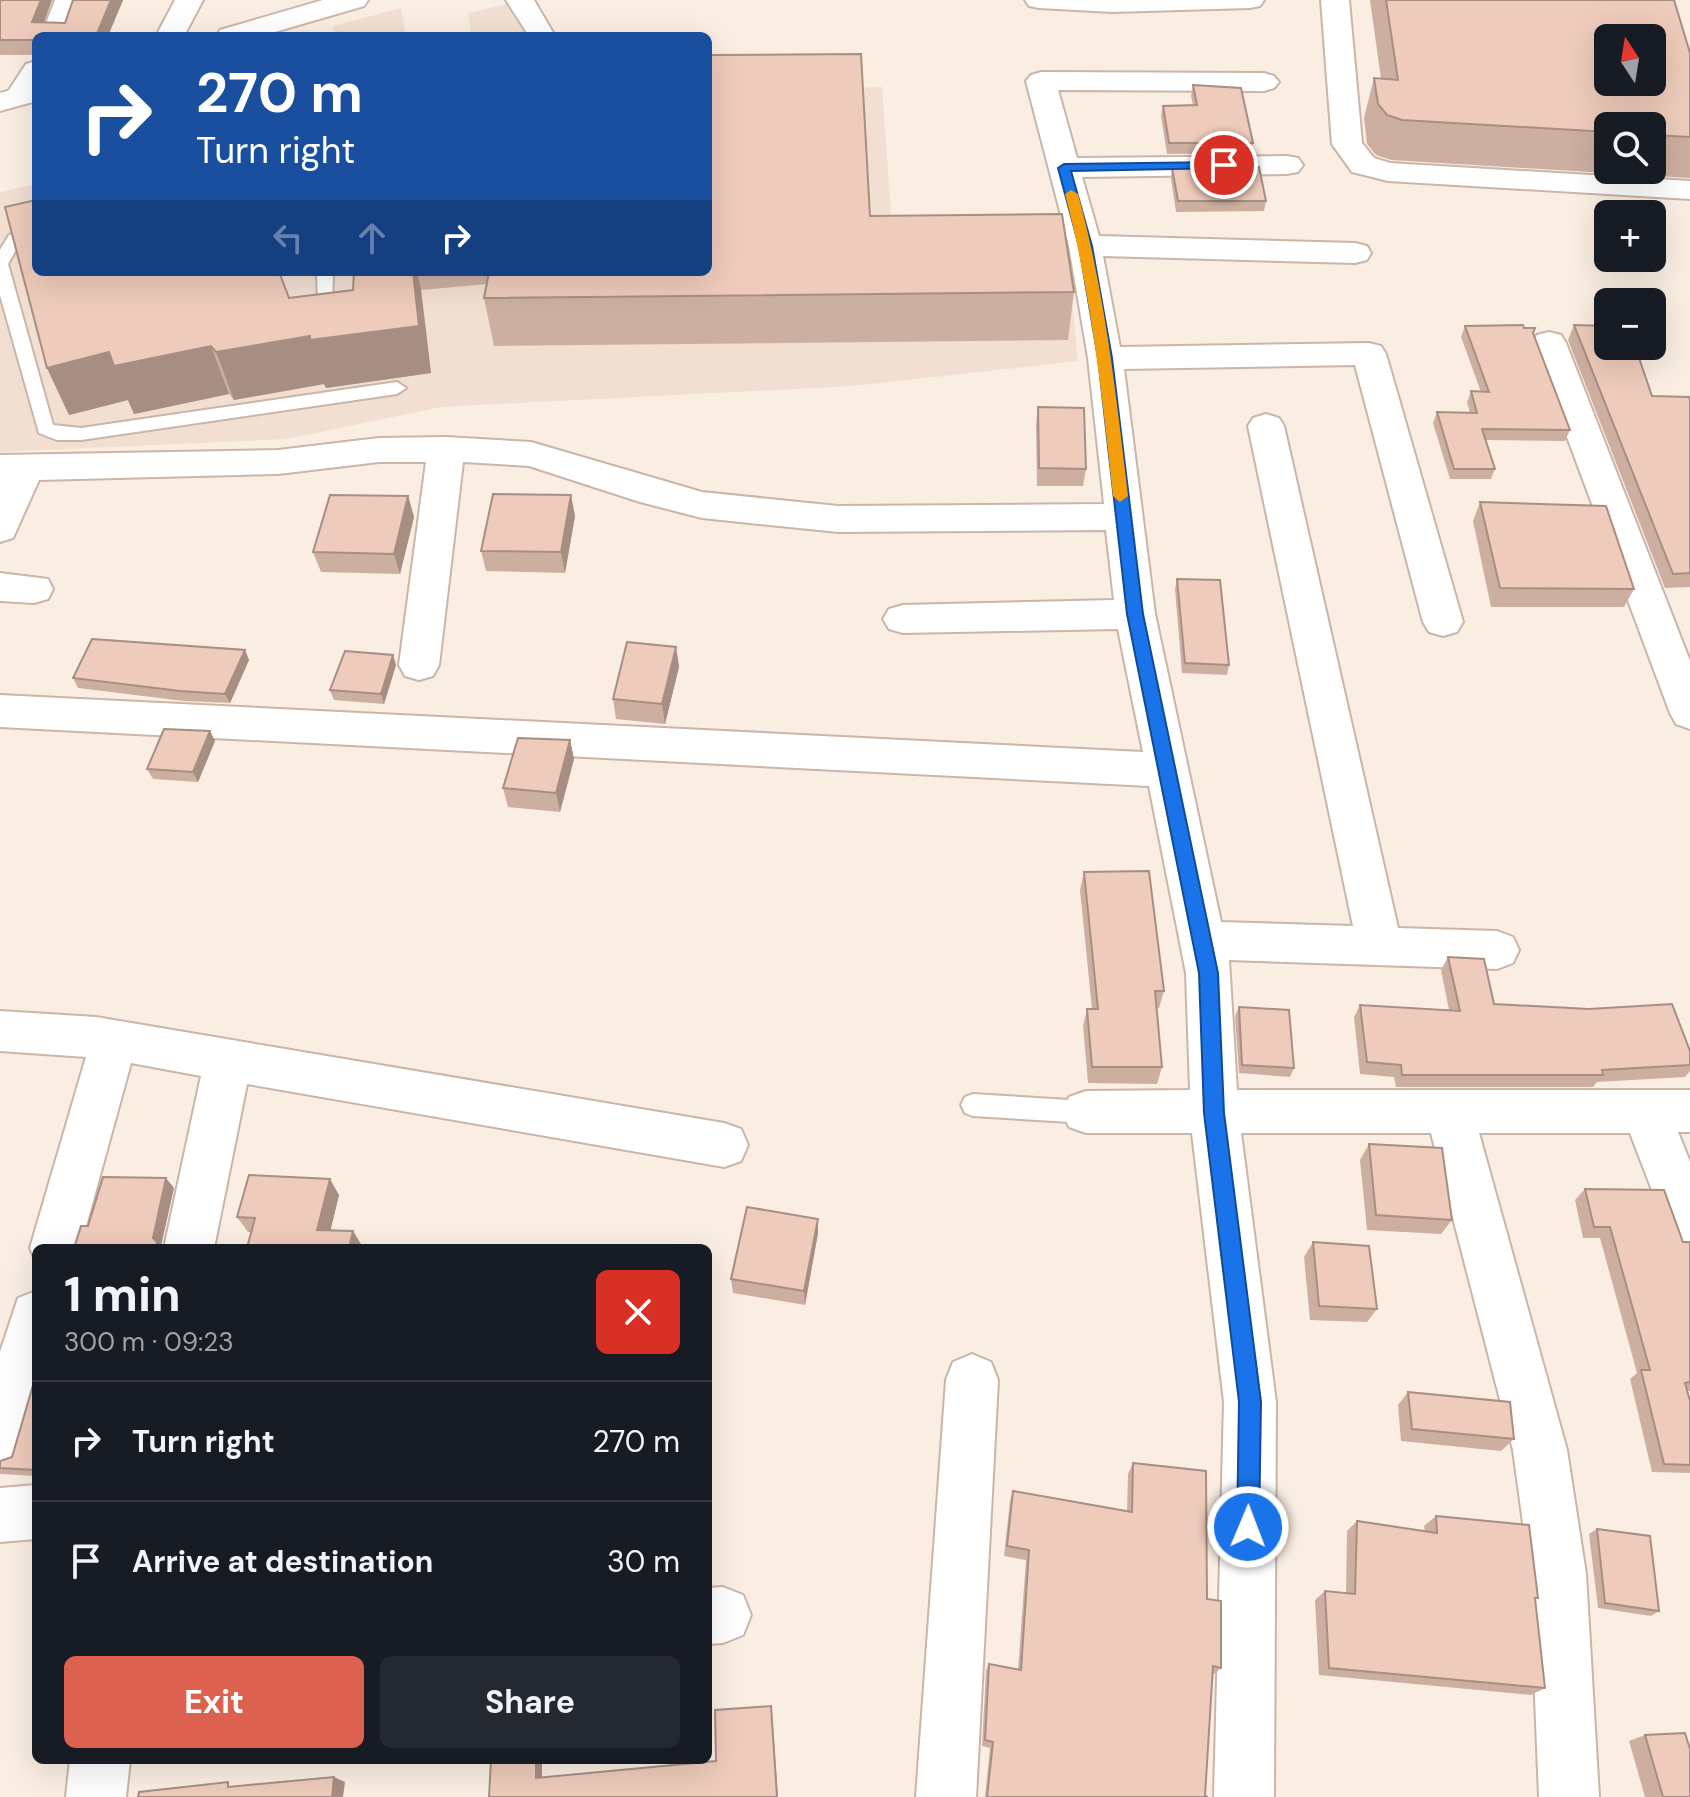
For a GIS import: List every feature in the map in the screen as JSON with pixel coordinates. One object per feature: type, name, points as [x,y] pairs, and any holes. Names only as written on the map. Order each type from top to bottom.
[{"type":"street","points":[[57,32],[69,0]]},
{"type":"street","points":[[172,32],[189,0]]},
{"type":"street","points":[[244,32],[354,0]]},
{"type":"street","points":[[520,0],[541,32]]},
{"type":"street","points":[[1039,0],[1112,4],[1250,0]]},
{"type":"street","points":[[1335,0],[1347,144],[1363,165],[1388,172],[1690,190]]},
{"type":"street","points":[[19,97],[32,76]]},
{"type":"street","points":[[1244,1797],[1250,1402],[1214,1113],[1209,973],[1135,614],[1105,358],[1085,246],[1041,81],[1264,82]]},
{"type":"street","points":[[1064,168],[1287,165]]},
{"type":"street","points":[[1085,246],[1355,253]]},
{"type":"street","points":[[1549,343],[1690,713]]},
{"type":"street","points":[[1105,358],[1369,354],[1443,622]]},
{"type":"street","points":[[1266,426],[1380,946]]},
{"type":"street","points":[[0,529],[12,468],[278,462],[379,450],[446,449],[531,454],[653,493],[702,505],[838,519],[1122,517]]},
{"type":"street","points":[[419,665],[446,449]]},
{"type":"street","points":[[903,619],[1135,614]]},
{"type":"street","points":[[0,711],[1167,770]]},
{"type":"street","points":[[1202,940],[1497,950]]},
{"type":"street","points":[[0,1031],[114,1040],[724,1145]]},
{"type":"street","points":[[56,1244],[114,1040]]},
{"type":"street","points":[[190,1244],[228,1060]]},
{"type":"street","points":[[1086,1112],[1669,1112],[1690,1226]]},
{"type":"street","points":[[1450,1113],[1540,1450],[1558,1574],[1569,1797]]},
{"type":"street","points":[[0,1444],[32,1330]]},
{"type":"street","points":[[946,1797],[972,1380]]},
{"type":"street","points":[[0,1515],[32,1512]]},
{"type":"street","points":[[96,1797],[100,1764]]},
{"type":"lane","points":[[32,231],[15,238],[0,264],[45,429],[57,434],[81,434],[397,388]]},
{"type":"lane","points":[[325,276],[326,302]]},
{"type":"lane","points":[[973,1105],[1086,1112]]},
{"type":"shaded area","points":[[507,4],[532,32],[471,32],[468,13]]},
{"type":"shaded area","points":[[401,8],[405,32],[334,32],[333,26]]},
{"type":"shaded area","points":[[882,87],[892,225],[1066,238],[1078,361],[853,386],[441,407],[287,439],[0,452],[0,192],[32,185],[32,276],[712,276],[712,92]]},
{"type":"building","points":[[0,0],[41,0],[32,22],[65,23],[73,0],[111,0],[98,32],[32,32],[32,40],[0,40]]},
{"type":"building","points":[[1386,0],[1674,0],[1690,53],[1690,137],[1666,136],[1666,112],[1594,112],[1594,131],[1402,120],[1387,115],[1378,104],[1374,78],[1398,80]]},
{"type":"building","points":[[861,54],[870,216],[1062,214],[1074,292],[484,298],[488,276],[712,276],[712,55]]},
{"type":"building","points":[[1193,85],[1241,88],[1253,143],[1169,143],[1163,106],[1197,105]]},
{"type":"building","points":[[1259,167],[1266,201],[1178,201],[1172,168]]},
{"type":"building","points":[[32,201],[32,276],[281,276],[289,298],[353,290],[354,276],[413,276],[419,326],[310,340],[310,336],[216,352],[211,346],[114,366],[109,352],[47,368],[5,207]]},
{"type":"building","points":[[1523,325],[1524,328],[1535,328],[1533,333],[1570,430],[1482,429],[1495,469],[1454,469],[1437,412],[1477,413],[1471,391],[1489,392],[1465,326]]},
{"type":"building","points":[[1574,325],[1594,326],[1594,360],[1640,360],[1652,396],[1689,397],[1690,573],[1673,574]]},
{"type":"building","points":[[1038,407],[1084,408],[1086,469],[1039,468]]},
{"type":"building","points":[[493,494],[571,495],[561,552],[481,551]]},
{"type":"building","points":[[330,495],[408,496],[394,554],[313,552]]},
{"type":"building","points":[[1480,502],[1606,506],[1634,589],[1500,588]]},
{"type":"building","points":[[1177,579],[1220,580],[1229,665],[1185,663]]},
{"type":"building","points":[[92,639],[245,650],[225,694],[180,691],[73,678]]},
{"type":"building","points":[[627,642],[676,647],[662,704],[613,699]]},
{"type":"building","points":[[345,651],[393,655],[381,694],[330,690]]},
{"type":"building","points":[[164,729],[210,731],[193,772],[147,769]]},
{"type":"building","points":[[518,738],[570,740],[556,793],[503,788]]},
{"type":"building","points":[[1149,871],[1164,991],[1155,991],[1162,1067],[1092,1067],[1087,1009],[1098,1009],[1084,872]]},
{"type":"building","points":[[1448,957],[1484,959],[1494,1004],[1589,1009],[1672,1004],[1690,1051],[1690,1065],[1602,1070],[1603,1075],[1402,1075],[1401,1065],[1367,1062],[1360,1005],[1460,1011]]},
{"type":"building","points":[[1239,1007],[1289,1010],[1294,1068],[1242,1065]]},
{"type":"building","points":[[1369,1144],[1442,1148],[1452,1220],[1376,1215]]},
{"type":"building","points":[[249,1175],[330,1179],[317,1230],[353,1231],[350,1244],[248,1244],[255,1218],[237,1217]]},
{"type":"building","points":[[103,1177],[166,1178],[153,1238],[157,1244],[75,1244],[81,1226],[88,1226]]},
{"type":"building","points":[[1585,1189],[1664,1190],[1683,1242],[1690,1242],[1690,1382],[1685,1383],[1690,1401],[1690,1465],[1664,1464],[1641,1370],[1650,1370],[1610,1227],[1594,1227]]},
{"type":"building","points":[[747,1207],[818,1219],[804,1291],[731,1279]]},
{"type":"building","points":[[1313,1242],[1369,1246],[1377,1309],[1319,1306]]},
{"type":"building","points":[[32,1389],[32,1470],[0,1468],[0,1461],[12,1457]]},
{"type":"building","points":[[1408,1392],[1510,1402],[1514,1439],[1412,1429]]},
{"type":"building","points":[[1133,1463],[1206,1471],[1207,1599],[1221,1601],[1221,1668],[1213,1666],[1205,1796],[1208,1797],[987,1797],[993,1742],[985,1740],[989,1664],[1021,1670],[1029,1550],[1007,1546],[1013,1491],[1132,1512]]},
{"type":"building","points":[[1436,1516],[1529,1525],[1545,1688],[1329,1668],[1325,1591],[1355,1594],[1357,1521],[1437,1533]]},
{"type":"building","points":[[1597,1529],[1650,1536],[1659,1611],[1605,1603]]},
{"type":"building","points":[[771,1706],[777,1797],[489,1797],[491,1764],[536,1764],[536,1778],[712,1764],[716,1761],[715,1710]]},
{"type":"building","points":[[1685,1733],[1690,1749],[1690,1797],[1663,1797],[1645,1735]]},
{"type":"building","points":[[334,1777],[332,1797],[138,1797],[139,1792],[228,1782],[228,1787]]},
{"type":"slow traffic","points":[[1071,194],[1085,246],[1105,358],[1120,496]]},
{"type":"route","points":[[1224,165],[1064,168],[1085,246],[1105,358],[1135,614],[1209,973],[1214,1113],[1250,1402],[1248,1527]]}]
